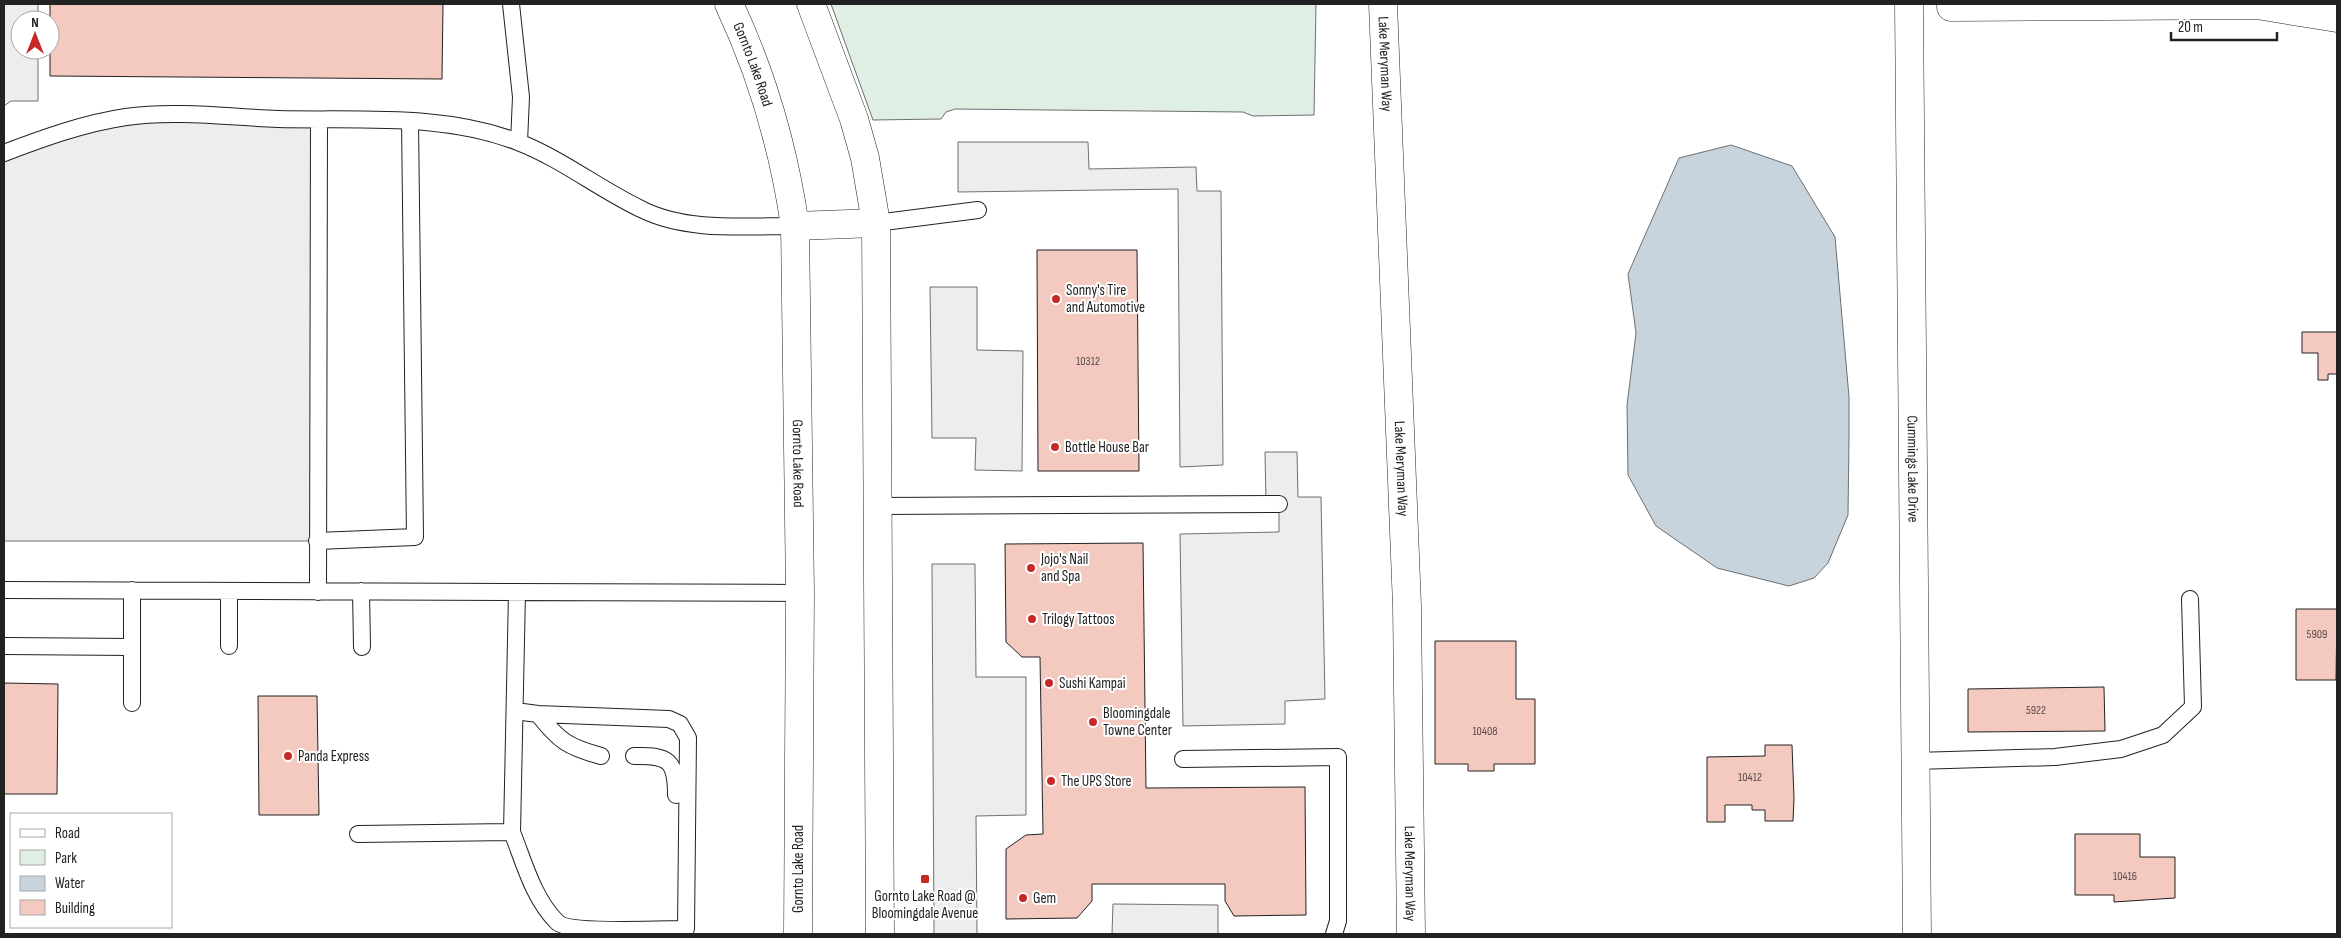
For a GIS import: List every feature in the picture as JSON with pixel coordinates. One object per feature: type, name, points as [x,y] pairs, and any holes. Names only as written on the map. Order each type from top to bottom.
[{"type":"street","name":"Gornto Lake Road","points":[[729,4],[744,36],[774,126],[787,174],[795,226],[800,593],[798,934]]},
{"type":"street","points":[[811,4],[854,119],[865,158],[876,223],[880,934]]},
{"type":"street","name":"Lake Meryman Way","points":[[1383,4],[1407,606],[1411,934]]},
{"type":"street","name":"Cummings Lake Drive","points":[[1909,4],[1917,934]]},
{"type":"street","points":[[1952,4],[1952,7],[2257,5],[2337,18]]},
{"type":"street","points":[[795,226],[876,223]]},
{"type":"lane","points":[[511,4],[521,97],[519,142]]},
{"type":"lane","points":[[4,153],[65,132],[127,117],[203,116],[426,121],[478,129],[519,142],[562,162],[642,210],[675,220],[739,226],[795,226]]},
{"type":"lane","points":[[318,592],[319,120]]},
{"type":"lane","points":[[317,541],[415,537],[410,121]]},
{"type":"lane","points":[[876,223],[978,210]]},
{"type":"lane","points":[[879,506],[1279,504]]},
{"type":"lane","points":[[4,590],[800,593]]},
{"type":"lane","points":[[132,590],[132,703]]},
{"type":"lane","points":[[229,591],[229,646]]},
{"type":"lane","points":[[361,591],[362,648]]},
{"type":"lane","points":[[515,711],[538,714],[644,716],[669,718],[680,724],[688,738],[686,929],[576,929],[558,924],[537,895],[512,832],[517,592]]},
{"type":"lane","points":[[1916,761],[2055,757],[2120,749],[2163,735],[2193,707],[2190,599]]},
{"type":"lane","points":[[4,646],[132,648]]},
{"type":"lane","points":[[538,714],[561,740],[575,749],[601,756]]},
{"type":"lane","points":[[634,756],[652,756],[666,759],[676,774],[678,894],[687,908]]},
{"type":"lane","points":[[1183,759],[1338,757],[1338,920],[1334,934]]},
{"type":"lane","points":[[358,834],[512,832]]},
{"type":"green space","points":[[831,4],[1316,4],[1314,115],[1253,116],[1243,112],[955,109],[946,112],[941,119],[873,120]]},
{"type":"shaded area","points":[[4,4],[38,4],[38,10],[10,10],[10,60],[38,60],[38,101],[11,101],[4,106]]},
{"type":"shaded area","points":[[319,120],[317,541],[4,541],[4,153],[104,122]]},
{"type":"shaded area","points":[[958,142],[1088,142],[1089,169],[1196,167],[1197,191],[1221,191],[1223,465],[1180,467],[1178,189],[958,192]]},
{"type":"shaded area","points":[[930,287],[977,287],[977,350],[1023,351],[1022,471],[975,470],[976,438],[932,438]]},
{"type":"shaded area","points":[[1265,452],[1297,452],[1298,497],[1321,497],[1325,699],[1285,701],[1285,724],[1183,726],[1180,534],[1279,532],[1279,504],[1266,504]]},
{"type":"shaded area","points":[[932,564],[975,564],[976,677],[1026,677],[1026,815],[976,816],[977,934],[934,934]]},
{"type":"shaded area","points":[[1113,904],[1218,905],[1218,934],[1112,934]]},
{"type":"water","points":[[1731,145],[1792,166],[1835,237],[1849,397],[1848,515],[1828,563],[1814,578],[1789,586],[1717,568],[1656,526],[1628,475],[1627,405],[1636,333],[1628,274],[1679,158]]},
{"type":"building","points":[[50,4],[443,4],[442,79],[50,76],[50,60],[60,60],[60,10],[50,10]]},
{"type":"building","points":[[1037,250],[1137,250],[1139,471],[1038,471]]},
{"type":"building","points":[[2302,332],[2337,332],[2337,374],[2328,374],[2328,380],[2318,380],[2318,353],[2302,353]]},
{"type":"building","name":"Bloomingdale Towne Center","points":[[1143,543],[1146,788],[1305,787],[1306,915],[1234,916],[1225,901],[1225,884],[1092,884],[1092,901],[1077,918],[1006,919],[1006,849],[1026,835],[1043,834],[1040,657],[1022,657],[1006,642],[1005,544]]},
{"type":"building","points":[[2296,609],[2337,609],[2336,680],[2296,680]]},
{"type":"building","points":[[1435,641],[1516,641],[1516,699],[1535,699],[1535,764],[1494,764],[1494,771],[1468,771],[1468,764],[1435,764]]},
{"type":"building","points":[[4,683],[58,684],[57,794],[4,794]]},
{"type":"building","points":[[2104,687],[2105,731],[1968,732],[1968,689]]},
{"type":"building","name":"Panda Express","points":[[258,696],[317,696],[319,815],[259,815]]},
{"type":"building","points":[[1765,745],[1792,745],[1793,821],[1765,821],[1765,810],[1752,810],[1752,805],[1725,805],[1725,822],[1707,822],[1707,757],[1765,756]]},
{"type":"building","points":[[2075,834],[2140,834],[2140,857],[2175,857],[2175,898],[2114,902],[2114,895],[2075,895]]},
{"type":"place","name":"Sonny's Tire and Automotive","points":[[1056,299]]},
{"type":"place","name":"Bottle House Bar","points":[[1055,447]]},
{"type":"place","name":"Jojo's Nail and Spa","points":[[1031,568]]},
{"type":"place","name":"Trilogy Tattoos","points":[[1032,619]]},
{"type":"place","name":"Sushi Kampai","points":[[1049,683]]},
{"type":"place","name":"Bloomingdale Towne Center","points":[[1093,722]]},
{"type":"place","name":"Panda Express","points":[[288,756]]},
{"type":"place","name":"The UPS Store","points":[[1051,781]]},
{"type":"place","name":"Gornto Lake Road @ Bloomingdale Avenue","points":[[925,879]]},
{"type":"place","name":"Gem","points":[[1023,898]]}]
